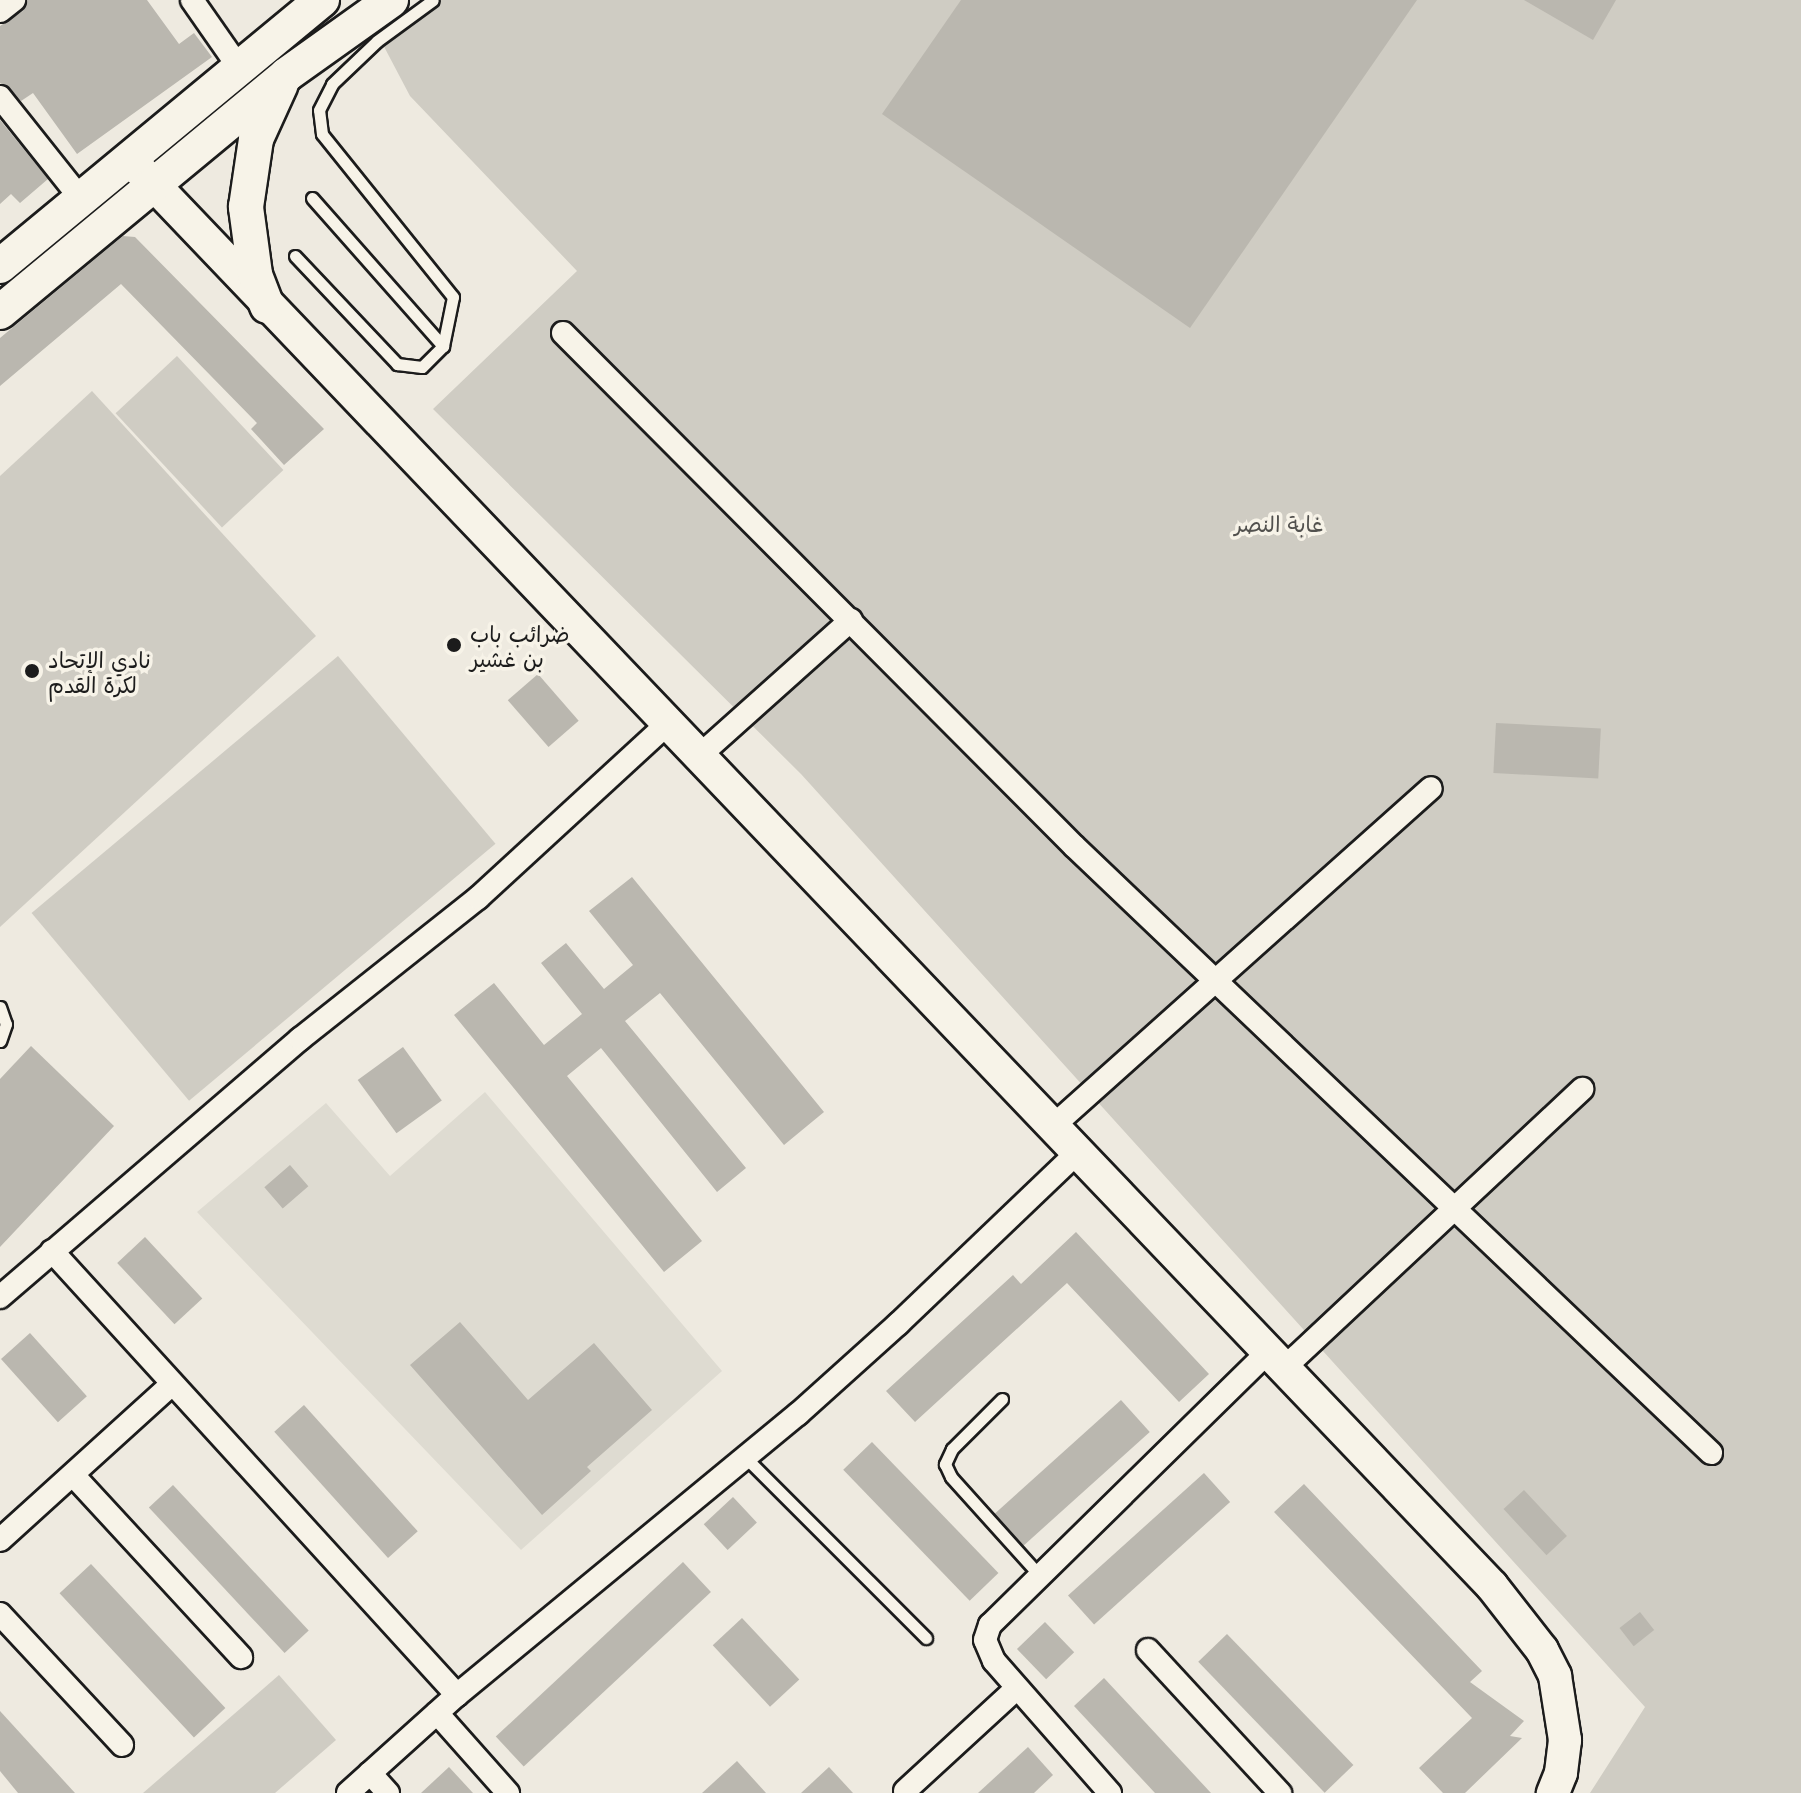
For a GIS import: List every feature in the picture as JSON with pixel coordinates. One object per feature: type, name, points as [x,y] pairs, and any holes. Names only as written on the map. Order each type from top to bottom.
[{"type":"main road","points":[[0,312],[140,171],[238,66],[322,0]]},
{"type":"main road","points":[[0,266],[81,199],[140,171],[286,75],[391,0]]},
{"type":"main road","points":[[267,306],[248,241],[248,184],[256,139],[286,75]]},
{"type":"street","points":[[0,11],[14,0]]},
{"type":"street","points":[[192,0],[238,66]]},
{"type":"street","points":[[0,97],[81,199]]},
{"type":"street","points":[[140,171],[1492,1586],[1542,1650],[1555,1676],[1565,1740],[1561,1773],[1553,1793]]},
{"type":"street","points":[[563,333],[1074,846],[1711,1453]]},
{"type":"street","points":[[699,756],[851,620]]},
{"type":"street","points":[[0,1297],[289,1049],[478,898],[668,723]]},
{"type":"street","points":[[1052,1127],[1431,788]]},
{"type":"street","points":[[1108,1792],[994,1661],[985,1640],[990,1625],[1275,1361],[1456,1207],[1582,1089]]},
{"type":"street","points":[[348,1793],[457,1695],[745,1457],[898,1324],[1077,1153]]},
{"type":"street","points":[[52,1251],[457,1695]]},
{"type":"street","points":[[0,1540],[172,1384]]},
{"type":"street","points":[[73,1475],[241,1657]]},
{"type":"street","points":[[0,1614],[122,1745]]},
{"type":"street","points":[[1148,1650],[1280,1793]]},
{"type":"street","points":[[905,1791],[1017,1688]]},
{"type":"street","points":[[437,1713],[508,1793]]},
{"type":"street","points":[[370,1773],[388,1793]]},
{"type":"lane","points":[[295,256],[397,364],[422,367],[443,346],[453,297],[322,134],[319,110],[323,97],[343,73],[377,41],[433,0]]},
{"type":"lane","points":[[312,198],[443,346]]},
{"type":"lane","points":[[0,1007],[6,1024],[0,1041]]},
{"type":"lane","points":[[1002,1399],[952,1449],[945,1464],[951,1477],[1040,1576]]},
{"type":"lane","points":[[745,1457],[926,1638]]},
{"type":"shaded area","points":[[485,1092],[722,1371],[521,1550],[197,1212],[326,1103],[390,1176]]},
{"type":"green space","name":"غابة النصر","points":[[438,0],[1801,0],[1801,1793],[1590,1793],[1645,1707],[801,774],[433,409],[577,271],[410,96],[380,39]]},
{"type":"green space","points":[[177,356],[283,470],[222,527],[116,413]]},
{"type":"green space","points":[[92,391],[316,636],[0,927],[0,476]]},
{"type":"green space","points":[[338,656],[495,844],[189,1101],[32,913]]},
{"type":"green space","points":[[279,1675],[336,1740],[275,1793],[143,1793]]},
{"type":"building","points":[[28,0],[147,0],[179,44],[194,33],[212,57],[77,154],[33,93],[21,101],[10,88],[0,83],[0,26],[23,11]]},
{"type":"building","points":[[961,0],[1417,0],[1190,328],[882,114]]},
{"type":"building","points":[[1524,0],[1616,0],[1593,40]]},
{"type":"building","points":[[0,120],[48,179],[20,203],[11,194],[0,204]]},
{"type":"building","points":[[123,236],[135,237],[324,429],[284,465],[251,429],[257,423],[121,284],[0,386],[0,338]]},
{"type":"building","points":[[538,674],[579,721],[548,747],[508,700]]},
{"type":"building","points":[[1496,723],[1601,728],[1598,778],[1493,773]]},
{"type":"building","points":[[632,877],[824,1112],[784,1145],[660,993],[625,1021],[746,1168],[717,1192],[601,1048],[567,1076],[702,1241],[664,1272],[454,1015],[494,983],[544,1045],[582,1014],[541,963],[566,943],[604,989],[633,965],[589,911]]},
{"type":"building","points":[[31,1046],[114,1126],[0,1247],[0,1079]]},
{"type":"building","points":[[403,1047],[442,1100],[396,1133],[358,1080]]},
{"type":"building","points":[[290,1165],[308,1186],[283,1208],[264,1187]]},
{"type":"building","points":[[1076,1232],[1209,1374],[1179,1402],[1067,1283],[915,1422],[886,1391],[1013,1275],[1021,1284]]},
{"type":"building","points":[[145,1237],[202,1298],[174,1324],[117,1263]]},
{"type":"building","points":[[460,1322],[528,1400],[594,1343],[652,1410],[587,1467],[591,1471],[542,1515],[410,1365]]},
{"type":"building","points":[[30,1333],[87,1396],[58,1422],[1,1359]]},
{"type":"building","points":[[1121,1400],[1150,1432],[1023,1546],[995,1514]]},
{"type":"building","points":[[304,1405],[418,1531],[388,1558],[274,1432]]},
{"type":"building","points":[[872,1442],[998,1573],[970,1601],[843,1470]]},
{"type":"building","points":[[1204,1473],[1230,1502],[1094,1624],[1068,1595]]},
{"type":"building","points":[[1304,1484],[1482,1671],[1470,1682],[1524,1721],[1510,1736],[1522,1738],[1465,1793],[1443,1793],[1419,1768],[1472,1718],[1274,1512]]},
{"type":"building","points":[[173,1485],[309,1631],[285,1653],[149,1508]]},
{"type":"building","points":[[1524,1490],[1567,1536],[1546,1555],[1504,1509]]},
{"type":"building","points":[[733,1497],[757,1523],[728,1550],[704,1524]]},
{"type":"building","points":[[683,1562],[711,1592],[524,1767],[496,1737]]},
{"type":"building","points":[[91,1564],[225,1708],[194,1737],[60,1593]]},
{"type":"building","points":[[1640,1612],[1654,1630],[1634,1646],[1620,1628]]},
{"type":"building","points":[[742,1618],[799,1679],[770,1707],[713,1645]]},
{"type":"building","points":[[1045,1622],[1074,1652],[1046,1679],[1017,1649]]},
{"type":"building","points":[[1227,1634],[1353,1765],[1325,1793],[1198,1662]]},
{"type":"building","points":[[1104,1678],[1211,1793],[1155,1793],[1074,1706]]},
{"type":"building","points":[[0,1711],[75,1793],[18,1793],[0,1771]]},
{"type":"building","points":[[1028,1747],[1053,1775],[1034,1793],[978,1793]]},
{"type":"building","points":[[737,1761],[766,1793],[702,1793]]},
{"type":"building","points":[[449,1767],[473,1793],[421,1793]]},
{"type":"building","points":[[829,1767],[853,1793],[801,1793]]},
{"type":"place","name":"ضرائب باب بن غشير","points":[[454,645]]},
{"type":"place","name":"نادي الإتحاد لكرة القدم","points":[[32,671]]}]
